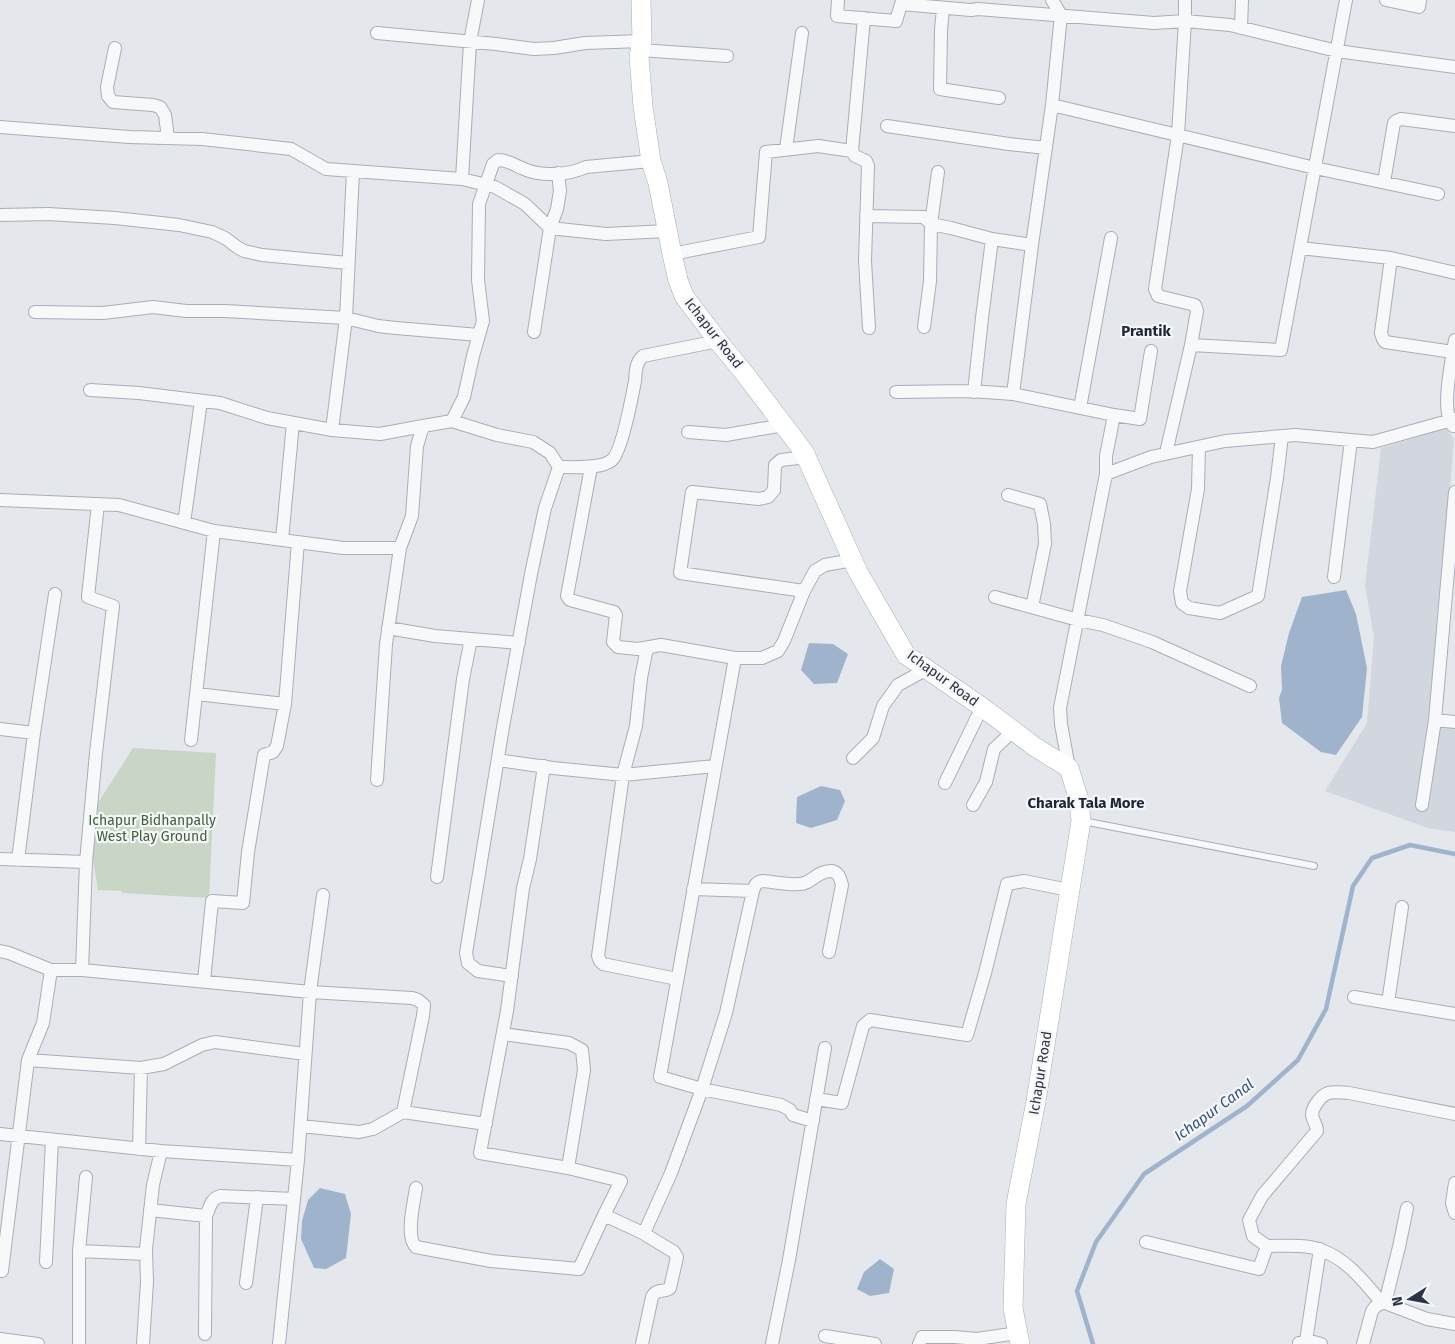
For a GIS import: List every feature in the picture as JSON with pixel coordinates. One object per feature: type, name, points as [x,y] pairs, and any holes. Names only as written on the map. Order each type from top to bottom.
[{"type":"street","points":[[462,178],[470,42],[478,0]]},
{"type":"street","name":"Ichapur Road","points":[[641,0],[640,56],[643,107],[651,160],[658,183],[678,280],[684,296],[807,457],[858,572],[906,655],[1036,747],[1069,768],[1080,800],[1081,821],[1036,1101],[1016,1204],[1013,1308],[1019,1339]]},
{"type":"street","points":[[838,0],[837,16],[896,21],[902,4],[1154,23],[1185,21],[1230,25],[1337,51],[1455,67]]},
{"type":"street","points":[[1013,394],[1052,105],[1061,15],[1052,0]]},
{"type":"street","points":[[1166,453],[1191,345],[1196,311],[1195,305],[1158,296],[1155,289],[1178,135],[1185,0]]},
{"type":"street","points":[[1241,28],[1242,0]]},
{"type":"street","points":[[1191,345],[1280,350],[1346,0]]},
{"type":"street","points":[[1386,0],[1419,7],[1420,0]]},
{"type":"street","points":[[943,8],[940,89],[998,98]]},
{"type":"street","points":[[864,18],[852,151],[854,155],[861,158],[867,164],[865,261],[869,328]]},
{"type":"street","points":[[377,34],[534,49],[585,43],[641,46],[727,56]]},
{"type":"street","points":[[786,149],[802,34]]},
{"type":"street","points":[[115,48],[107,87],[108,96],[113,102],[160,107],[165,115],[168,138]]},
{"type":"street","points":[[1052,105],[1315,168],[1438,194]]},
{"type":"street","points":[[1384,182],[1394,123],[1396,121],[1401,119],[1455,126]]},
{"type":"street","points":[[887,126],[1046,148]]},
{"type":"street","points":[[0,127],[129,137],[202,139],[291,149],[326,169],[462,178],[495,187],[525,204],[550,228],[606,234],[667,231]]},
{"type":"street","points":[[672,254],[759,237],[766,152],[818,146],[852,151]]},
{"type":"street","points":[[452,421],[464,397],[483,321],[478,280],[479,204],[493,164],[498,160],[505,160],[524,170],[558,173],[572,172],[586,167],[651,160]]},
{"type":"street","points":[[332,430],[346,318],[354,171]]},
{"type":"street","points":[[924,327],[930,281],[931,224],[938,172]]},
{"type":"street","points":[[534,332],[550,228],[557,209],[560,191],[558,173]]},
{"type":"street","points":[[0,216],[58,214],[179,225],[212,232],[244,251],[262,255],[348,263]]},
{"type":"street","points":[[866,216],[924,217],[931,224],[992,240],[1032,244]]},
{"type":"street","points":[[1080,408],[1111,238]]},
{"type":"street","points":[[974,392],[992,240]]},
{"type":"street","points":[[1300,248],[1391,258],[1455,273]]},
{"type":"street","points":[[1106,474],[1151,457],[1225,441],[1296,435],[1373,442],[1453,423],[1447,392],[1454,346],[1385,342],[1383,339],[1381,333],[1391,258]]},
{"type":"street","points":[[35,312],[103,313],[153,307],[346,318],[378,326],[479,335]]},
{"type":"street","points":[[559,467],[591,467],[611,461],[618,452],[639,359],[646,355],[718,341]]},
{"type":"street","points":[[896,392],[1013,394],[1140,419],[1151,350]]},
{"type":"street","points":[[90,390],[139,393],[220,403],[267,418],[332,430],[380,434],[452,421],[497,436],[533,442],[550,453],[559,467]]},
{"type":"street","points":[[184,522],[201,401]]},
{"type":"street","points":[[1069,768],[1060,708],[1106,474],[1106,456],[1114,415]]},
{"type":"street","points":[[282,540],[293,423]]},
{"type":"street","points":[[688,432],[726,435],[784,425]]},
{"type":"street","points":[[377,780],[388,628],[400,548],[412,516],[417,446],[423,426]]},
{"type":"street","points":[[1198,447],[1198,489],[1180,591],[1182,603],[1189,608],[1220,613],[1258,596],[1282,436]]},
{"type":"street","points":[[1334,577],[1351,440]]},
{"type":"street","points":[[804,592],[680,573],[692,492],[759,499],[768,497],[774,490],[775,465],[781,460],[807,457]]},
{"type":"street","points":[[512,976],[478,971],[468,963],[466,953],[531,574],[545,508],[559,467]]},
{"type":"street","points":[[591,467],[567,598],[614,612],[616,614],[613,642],[618,647],[638,649],[661,645],[734,658],[762,658],[778,651],[815,571],[820,567],[853,560]]},
{"type":"street","points":[[1422,805],[1451,593],[1455,492]]},
{"type":"street","points":[[1008,495],[1040,504],[1045,544],[1032,607]]},
{"type":"street","points":[[0,500],[119,505],[214,531],[343,548],[400,548]]},
{"type":"street","points":[[82,970],[86,862],[113,606],[88,597],[98,504]]},
{"type":"street","points":[[191,740],[214,531]]},
{"type":"street","points":[[204,981],[212,901],[244,903],[248,852],[264,755],[273,752],[277,746],[285,704],[298,542]]},
{"type":"street","points":[[18,860],[54,594]]},
{"type":"street","points":[[995,596],[1078,620],[1103,625],[1152,642],[1250,686]]},
{"type":"street","points":[[388,628],[435,636],[518,643]]},
{"type":"street","points":[[437,877],[463,679],[471,639]]},
{"type":"street","points":[[647,648],[641,678],[636,726],[623,775],[599,958],[603,964],[677,979]]},
{"type":"street","points":[[1442,651],[1455,653]]},
{"type":"street","points":[[734,658],[660,1077],[702,1089],[781,1105],[790,1110],[794,1115],[812,1120]]},
{"type":"street","points":[[853,758],[873,738],[883,706],[898,686],[927,669]]},
{"type":"street","points":[[197,694],[285,704]]},
{"type":"street","points":[[945,782],[982,707]]},
{"type":"street","points":[[1435,720],[1455,722]]},
{"type":"street","points":[[0,729],[34,732]]},
{"type":"street","points":[[973,805],[986,782],[994,748],[1014,730]]},
{"type":"street","points":[[498,760],[623,775],[715,766]]},
{"type":"street","points":[[416,1188],[410,1233],[413,1244],[416,1246],[491,1260],[580,1269],[621,1181],[568,1168],[480,1153],[503,1034],[523,888],[530,859],[544,766]]},
{"type":"street","points":[[0,859],[86,862]]},
{"type":"street","points":[[645,1234],[671,1173],[702,1089],[726,1013],[753,891],[758,882],[800,884],[807,882],[822,872],[834,871],[838,874],[842,885],[829,952]]},
{"type":"street","points":[[816,1100],[842,1103],[863,1026],[870,1020],[966,1034],[985,973],[1007,884],[1024,881],[1069,890]]},
{"type":"street","points":[[693,889],[753,891]]},
{"type":"street","points":[[278,1344],[298,1160],[310,992],[323,895]]},
{"type":"street","points":[[1388,1003],[1402,907]]},
{"type":"street","points":[[0,951],[51,970],[82,970],[310,992],[412,998],[418,1000],[424,1005],[423,1016],[402,1112]]},
{"type":"street","points":[[2,1271],[28,1060],[43,1023],[51,970]]},
{"type":"street","points":[[1354,997],[1455,1014]]},
{"type":"street","points":[[503,1034],[569,1043],[582,1050],[584,1070],[568,1168]]},
{"type":"street","points":[[28,1060],[141,1068],[164,1064],[202,1045],[215,1042],[305,1054]]},
{"type":"street","points":[[772,1344],[789,1260],[825,1048]]},
{"type":"street","points":[[139,1149],[141,1068]]},
{"type":"street","points":[[1455,1114],[1349,1093],[1326,1093],[1321,1096],[1313,1109],[1312,1115],[1318,1128],[1317,1131],[1262,1196],[1250,1220],[1253,1236],[1267,1246],[1300,1246],[1320,1249],[1335,1256],[1360,1277],[1384,1303],[1427,1319],[1455,1324]]},
{"type":"street","points":[[301,1126],[359,1132],[373,1129],[402,1112],[486,1124]]},
{"type":"street","points":[[0,1134],[161,1151],[298,1160]]},
{"type":"street","points":[[46,1262],[52,1140]]},
{"type":"street","points":[[143,1344],[148,1282],[146,1254],[150,1210],[153,1185],[161,1151]]},
{"type":"street","points":[[79,1344],[79,1251],[86,1177]]},
{"type":"street","points":[[1455,1183],[1452,1203],[1455,1213]]},
{"type":"street","points":[[206,1334],[206,1216],[212,1202],[218,1196],[294,1199]]},
{"type":"street","points":[[246,1283],[257,1197]]},
{"type":"street","points":[[1384,1303],[1407,1208]]},
{"type":"street","points":[[150,1210],[206,1216]]},
{"type":"street","points":[[604,1215],[645,1234],[674,1252],[677,1257],[670,1288],[654,1293],[652,1297],[642,1344]]},
{"type":"street","points":[[1146,1242],[1259,1270],[1267,1246]]},
{"type":"street","points":[[1320,1249],[1302,1343],[1310,1341],[1321,1344]]},
{"type":"street","points":[[79,1251],[146,1254]]},
{"type":"street","points":[[1363,1344],[1372,1310],[1375,1306],[1384,1303]]},
{"type":"street","points":[[825,1336],[875,1344]]},
{"type":"street","points":[[919,1344],[922,1337],[1019,1339]]},
{"type":"street","points":[[0,1339],[38,1344]]},
{"type":"lane","points":[[1081,821],[1314,866]]},
{"type":"shaded area","points":[[1446,428],[1454,439],[1431,723],[1455,726],[1455,832],[1428,828],[1325,791],[1367,723],[1374,637],[1365,586],[1381,448]]},
{"type":"green space","name":"Ichapur Bidhanpally West Play Ground","points":[[133,748],[216,753],[209,898],[98,890],[93,860],[96,806]]},
{"type":"water","points":[[1346,590],[1356,614],[1367,668],[1362,717],[1336,755],[1321,752],[1282,723],[1279,698],[1282,690],[1281,666],[1289,633],[1302,597]]},
{"type":"water","points":[[809,643],[833,644],[848,654],[837,683],[814,684],[801,670]]},
{"type":"water","points":[[821,786],[840,790],[845,801],[837,820],[811,828],[796,823],[797,797]]},
{"type":"water","points":[[320,1188],[345,1194],[351,1214],[346,1258],[326,1269],[314,1268],[301,1239],[302,1221],[308,1200]]},
{"type":"water","points":[[880,1259],[894,1269],[889,1293],[870,1296],[857,1289],[864,1272]]},
{"type":"waterway","name":"Ichapur Canal","points":[[1093,1344],[1077,1291],[1096,1242],[1144,1174],[1247,1106],[1298,1060],[1326,1009],[1353,886],[1372,858],[1410,845],[1455,854]]},
{"type":"district","name":"Prantik","points":[[1146,331]]},
{"type":"district","name":"Charak Tala More","points":[[1086,803]]}]
